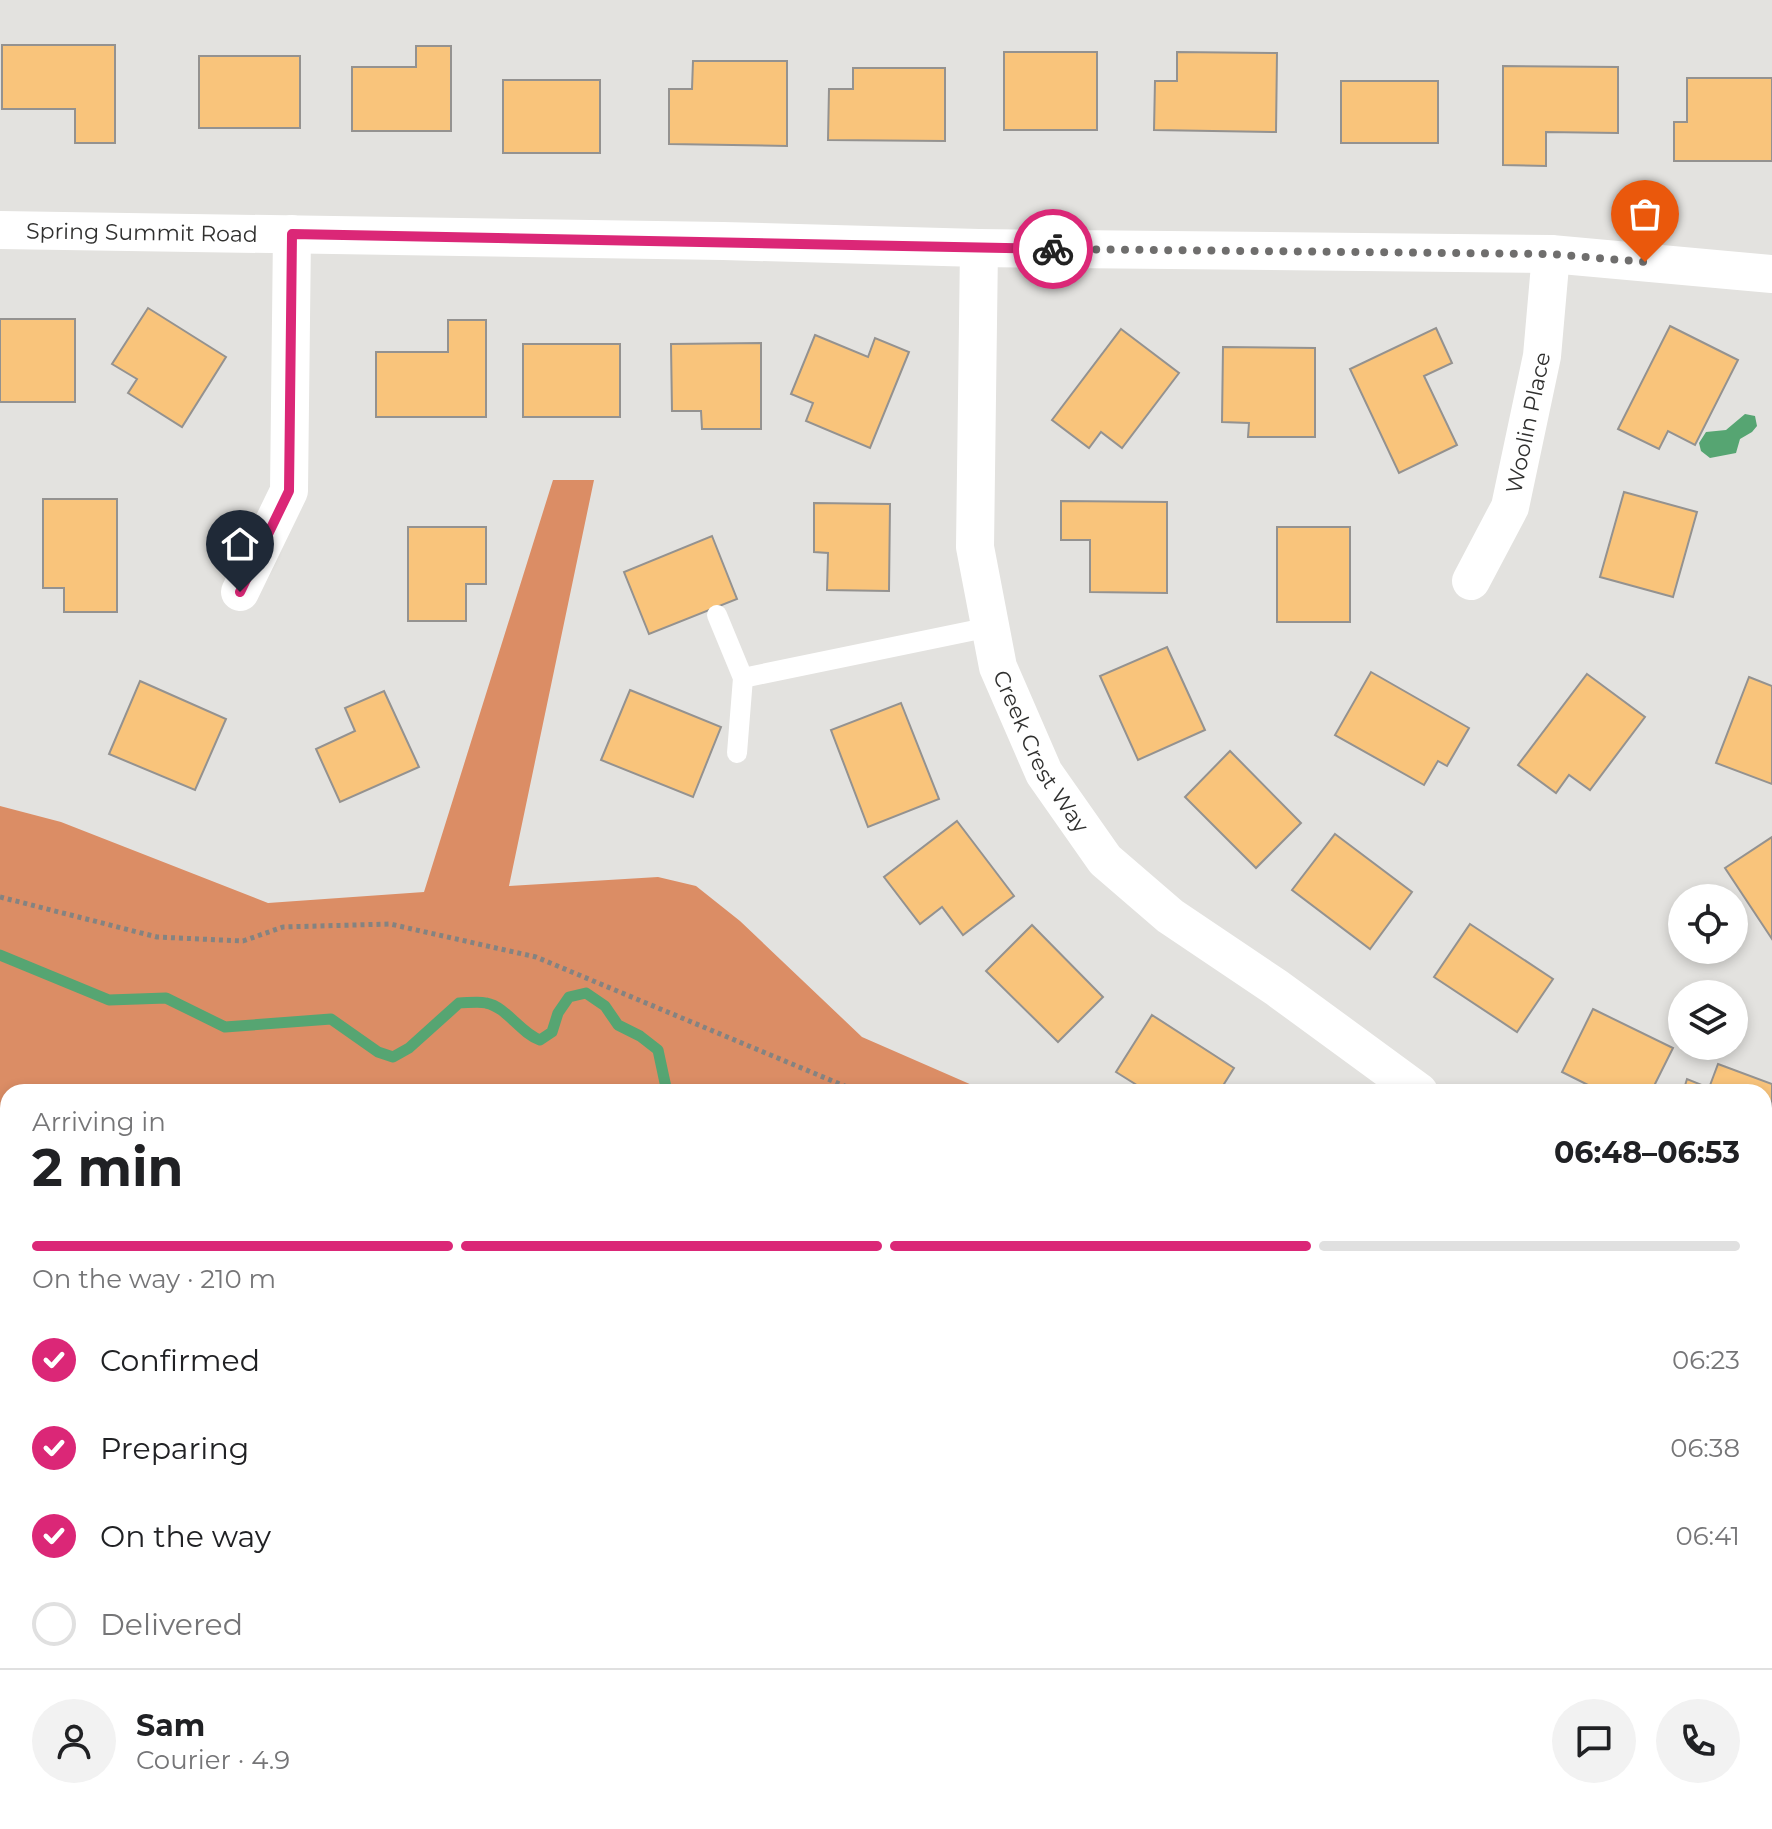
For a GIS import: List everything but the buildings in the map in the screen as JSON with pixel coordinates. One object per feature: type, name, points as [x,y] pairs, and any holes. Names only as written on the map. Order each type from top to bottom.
[{"type":"street","name":"Spring Summit Road","points":[[0,230],[979,248],[1551,254],[1772,274]]},
{"type":"street","points":[[240,592],[289,491],[292,234]]},
{"type":"street","name":"Creek Crest Way","points":[[979,248],[975,547],[998,667],[1044,773],[1105,860],[1170,916],[1277,988],[1408,1084]]},
{"type":"street","name":"Woolin Place","points":[[1471,581],[1510,507],[1542,356],[1551,254]]},
{"type":"lane","points":[[717,615],[743,678],[737,753]]},
{"type":"lane","points":[[743,678],[990,627]]},
{"type":"path","points":[[0,897],[157,937],[243,941],[283,927],[390,924],[536,957],[840,1084]]},
{"type":"shaded area","points":[[1745,414],[1755,416],[1757,426],[1740,439],[1736,453],[1710,458],[1701,451],[1699,443],[1706,432],[1726,430]]},
{"type":"shaded area","points":[[553,480],[594,480],[509,886],[658,877],[696,886],[740,921],[862,1037],[970,1084],[0,1084],[0,806],[61,822],[268,903],[424,892]]},
{"type":"waterway","points":[[0,955],[109,1000],[166,998],[225,1027],[331,1019],[378,1052],[393,1057],[409,1048],[459,1003],[494,1005],[540,1040],[552,1032],[558,1013],[569,997],[586,993],[605,1006],[618,1025],[658,1050],[665,1084]]},
{"type":"way so far","points":[[1053,249],[1551,254],[1645,262]]},
{"type":"route","points":[[240,592],[289,491],[292,234],[1053,249]]}]
